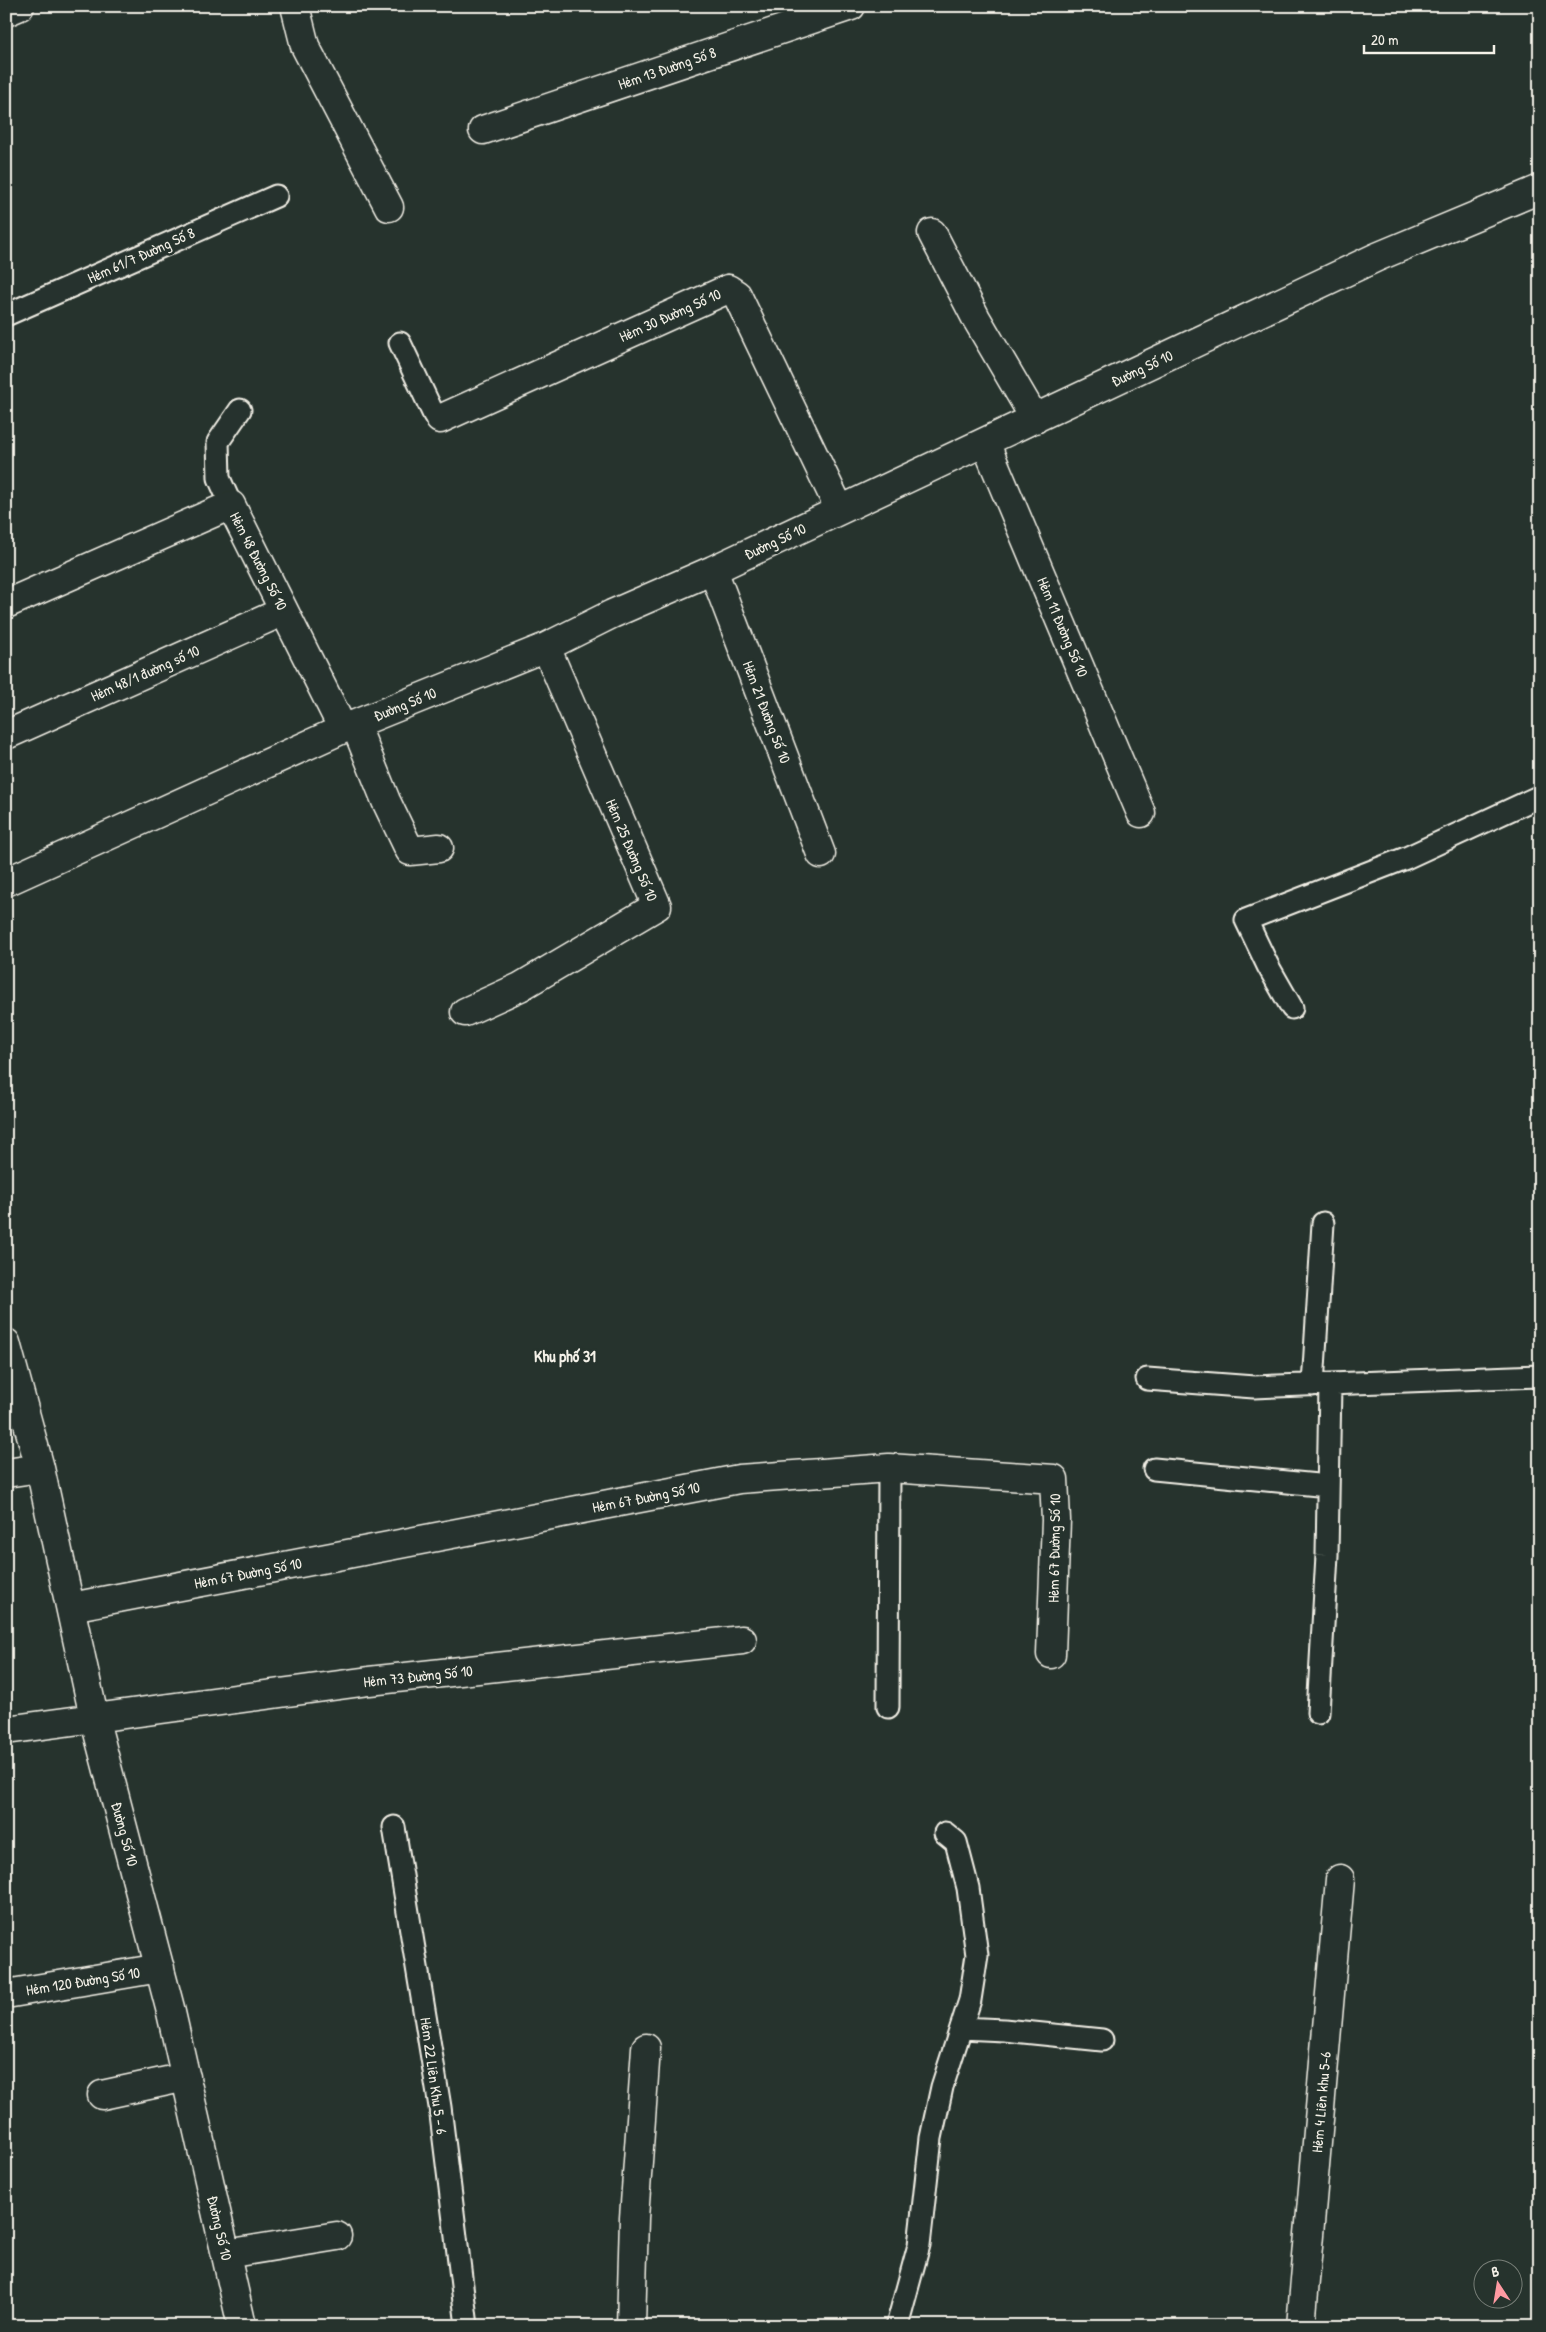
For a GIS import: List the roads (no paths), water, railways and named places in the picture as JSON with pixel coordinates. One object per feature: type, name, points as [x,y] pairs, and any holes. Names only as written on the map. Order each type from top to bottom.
[{"type":"street","points":[[6,12],[20,6]]},
{"type":"street","points":[[295,6],[304,46],[389,207]]},
{"type":"street","name":"Hẻm 13 Đường Số 8","points":[[483,130],[851,6]]},
{"type":"street","name":"Đường Số 10","points":[[6,882],[349,727],[546,647],[612,614],[713,570],[1377,257],[1540,189]]},
{"type":"street","points":[[932,232],[976,318],[1035,419]]},
{"type":"street","name":"Hẻm 30 Đường Số 10","points":[[440,419],[728,289],[737,295],[840,510]]},
{"type":"street","name":"Hẻm 11 Đường Số 10","points":[[985,442],[1141,813]]},
{"type":"street","name":"Hẻm 48 Đường Số 10","points":[[6,604],[231,504],[284,611],[349,727],[410,851],[439,848]]},
{"type":"street","name":"Hẻm 21 Đường Số 10","points":[[713,570],[822,854]]},
{"type":"street","name":"Hẻm 48/1 đường số 10","points":[[6,735],[284,611]]},
{"type":"street","name":"Hẻm 25 Đường Số 10","points":[[465,1012],[520,987],[657,906],[546,647]]},
{"type":"street","name":"Đường Số 10","points":[[6,1342],[40,1468],[94,1717],[160,1968],[242,2326]]},
{"type":"street","points":[[6,1473],[40,1468]]},
{"type":"street","name":"Hẻm 67 Đường Số 10","points":[[70,1607],[739,1479],[889,1468],[1054,1479],[1056,1520],[1051,1654]]},
{"type":"street","name":"Hẻm 73 Đường Số 10","points":[[6,1730],[369,1681],[742,1640]]},
{"type":"street","name":"Hẻm 4 Liên khu 5-6","points":[[1301,2326],[1340,1879]]},
{"type":"street","name":"Hẻm 120 Đường Số 10","points":[[6,1994],[160,1968]]},
{"type":"street","points":[[631,2326],[634,2218],[646,2048]]},
{"type":"street","points":[[102,2095],[186,2077]]},
{"type":"street","points":[[226,2254],[337,2236]]},
{"type":"lane","name":"Hẻm 61/7 Đường Số 8","points":[[6,315],[276,196]]},
{"type":"lane","points":[[400,343],[434,415],[440,419]]},
{"type":"lane","points":[[231,504],[219,478],[218,442],[240,410]]},
{"type":"lane","points":[[1292,1008],[1268,966],[1246,920],[1406,858],[1540,796]]},
{"type":"lane","points":[[1318,1714],[1327,1555],[1328,1486],[1321,1385],[1323,1223]]},
{"type":"lane","points":[[1147,1379],[1254,1387],[1540,1376]]},
{"type":"lane","points":[[888,1707],[889,1468]]},
{"type":"lane","points":[[1154,1469],[1328,1486]]},
{"type":"lane","name":"Hẻm 22 Liên Khu 5 - 6","points":[[394,1827],[440,2107],[467,2326]]},
{"type":"lane","points":[[897,2326],[919,2245],[931,2138],[938,2104],[970,2000],[977,1954],[968,1888],[956,1842],[945,1833]]},
{"type":"lane","points":[[961,2028],[1102,2040]]},
{"type":"district","name":"Khu phố 31","points":[[565,1356]]}]
